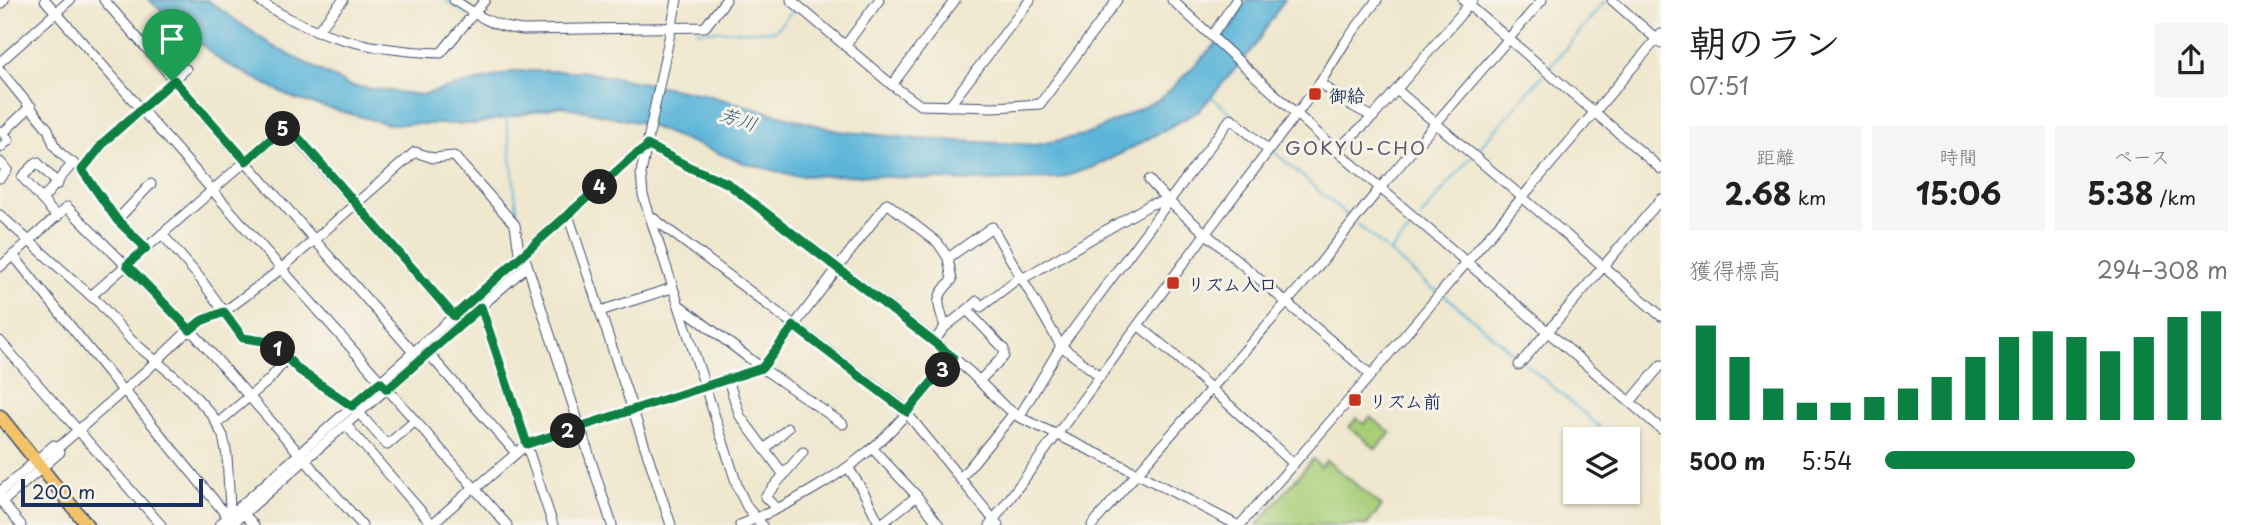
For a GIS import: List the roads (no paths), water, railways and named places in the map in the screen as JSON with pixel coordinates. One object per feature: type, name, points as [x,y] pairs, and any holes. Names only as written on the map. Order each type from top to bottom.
[{"type":"highway","points":[[0,416],[87,525]]},
{"type":"street","points":[[46,0],[507,525]]},
{"type":"street","points":[[0,62],[70,0]]},
{"type":"street","points":[[104,0],[413,352]]},
{"type":"street","points":[[258,0],[282,15],[317,31],[373,47],[404,52],[441,53],[485,0]]},
{"type":"street","points":[[317,31],[343,0]]},
{"type":"street","points":[[454,0],[472,16],[523,30],[705,27],[726,0]]},
{"type":"street","points":[[677,0],[641,173],[643,195],[738,488],[747,507],[760,522]]},
{"type":"street","points":[[791,0],[892,85],[920,105],[995,107],[1040,104],[1117,0]]},
{"type":"street","points":[[845,46],[879,0]]},
{"type":"street","points":[[892,85],[955,0]]},
{"type":"street","points":[[949,106],[1030,0]]},
{"type":"street","points":[[1214,37],[1236,0]]},
{"type":"street","points":[[648,214],[907,412],[994,523],[1056,435],[1320,83],[1346,41],[1377,0]]},
{"type":"street","points":[[1092,525],[1344,235],[1542,0]]},
{"type":"street","points":[[646,147],[727,183],[934,341],[1017,415],[1239,525],[1660,39],[1612,0]]},
{"type":"street","points":[[1177,2],[1295,114],[1661,429]]},
{"type":"street","points":[[1336,150],[1373,117],[1468,2],[1661,169]]},
{"type":"street","points":[[82,170],[105,141],[186,69]]},
{"type":"street","points":[[0,70],[48,129],[54,145],[82,170],[117,220],[146,248]]},
{"type":"street","points":[[1320,83],[1345,102],[1373,117]]},
{"type":"street","points":[[1397,90],[1661,316]]},
{"type":"street","points":[[0,148],[9,140],[2,131],[31,106]]},
{"type":"street","points":[[961,479],[1017,415],[1061,346],[1231,118],[1268,150]]},
{"type":"street","points":[[91,296],[286,126],[454,316]]},
{"type":"street","points":[[230,520],[298,453],[428,353],[481,307],[568,215],[646,147]]},
{"type":"street","points":[[51,454],[190,330],[201,321],[224,312],[281,269],[415,152],[433,158],[454,156],[515,225],[524,260],[612,525]]},
{"type":"street","points":[[0,162],[7,170],[0,178]]},
{"type":"street","points":[[57,217],[22,177],[37,162],[58,184]]},
{"type":"street","points":[[43,200],[73,163]]},
{"type":"street","points":[[1149,180],[1168,201],[1371,375]]},
{"type":"street","points":[[117,220],[151,184]]},
{"type":"street","points":[[1519,365],[1661,199]]},
{"type":"street","points":[[934,341],[944,327],[977,302],[981,307],[1021,278],[1151,204],[1168,201]]},
{"type":"street","points":[[346,425],[432,525],[527,444],[762,368],[887,203],[938,243],[948,258],[952,280],[939,295],[944,327]]},
{"type":"street","points":[[0,267],[67,207],[190,330],[362,525]]},
{"type":"street","points":[[0,215],[91,296],[131,340],[186,386],[218,423],[227,456],[230,520]]},
{"type":"street","points":[[568,215],[671,525]]},
{"type":"street","points":[[948,258],[992,227],[1061,346],[1100,376]]},
{"type":"street","points":[[162,234],[199,277],[243,338],[271,342],[299,370],[356,410],[387,445],[415,421]]},
{"type":"street","points":[[13,255],[230,520]]},
{"type":"street","points":[[383,386],[413,352],[524,260]]},
{"type":"street","points":[[600,311],[672,288]]},
{"type":"street","points":[[677,304],[843,424]]},
{"type":"street","points":[[481,307],[553,525]]},
{"type":"street","points":[[967,310],[1005,353],[979,381]]},
{"type":"street","points":[[1138,325],[1294,464]]},
{"type":"street","points":[[0,341],[161,525]]},
{"type":"street","points":[[428,353],[516,453]]},
{"type":"street","points":[[740,525],[760,522],[776,508],[848,467],[872,448],[907,412],[953,357]]},
{"type":"street","points":[[218,423],[269,380],[287,358]]},
{"type":"street","points":[[1630,402],[1661,365]]},
{"type":"street","points":[[728,380],[740,416],[784,475]]},
{"type":"street","points":[[219,525],[244,514],[346,425],[356,410]]},
{"type":"street","points":[[765,449],[788,428]]},
{"type":"street","points":[[1,497],[7,498],[38,465],[78,436],[78,431]]},
{"type":"street","points":[[872,448],[917,496],[939,525]]},
{"type":"street","points":[[776,508],[765,496],[803,452]]},
{"type":"street","points":[[848,467],[880,525],[917,496]]},
{"type":"street","points":[[1,497],[22,525]]},
{"type":"street","points":[[244,514],[254,525]]},
{"type":"water","name":"芳川","points":[[149,0],[207,0],[274,47],[350,86],[421,95],[517,71],[580,71],[703,94],[838,131],[919,139],[1036,145],[1088,134],[1162,98],[1232,28],[1246,0],[1284,0],[1254,47],[1199,111],[1093,167],[1058,179],[970,181],[855,175],[795,176],[741,162],[642,123],[562,106],[475,124],[388,124],[295,99],[221,61]]},
{"type":"waterway","points":[[445,0],[468,15]]},
{"type":"waterway","points":[[1549,68],[1606,0]]},
{"type":"waterway","points":[[697,31],[773,31],[794,9]]},
{"type":"waterway","points":[[473,18],[499,29]]},
{"type":"waterway","points":[[1475,153],[1543,75]]},
{"type":"waterway","points":[[1212,97],[1231,114]]},
{"type":"waterway","points":[[506,115],[519,225]]},
{"type":"waterway","points":[[1272,150],[1350,218]]},
{"type":"waterway","points":[[1421,217],[1471,157]]},
{"type":"waterway","points":[[1357,224],[1431,288],[1438,291]]},
{"type":"waterway","points":[[1391,251],[1415,224]]},
{"type":"waterway","points":[[1443,294],[1519,358]]},
{"type":"waterway","points":[[1526,364],[1600,427]]},
{"type":"tunnel","points":[[5,493],[51,454]]},
{"type":"place","name":"御給","points":[[1315,94]]},
{"type":"place","name":"リズム入口","points":[[1173,283]]},
{"type":"place","name":"リズム前","points":[[1355,400]]},
{"type":"district","name":"GOKYU-CHO","points":[[1356,147]]}]
